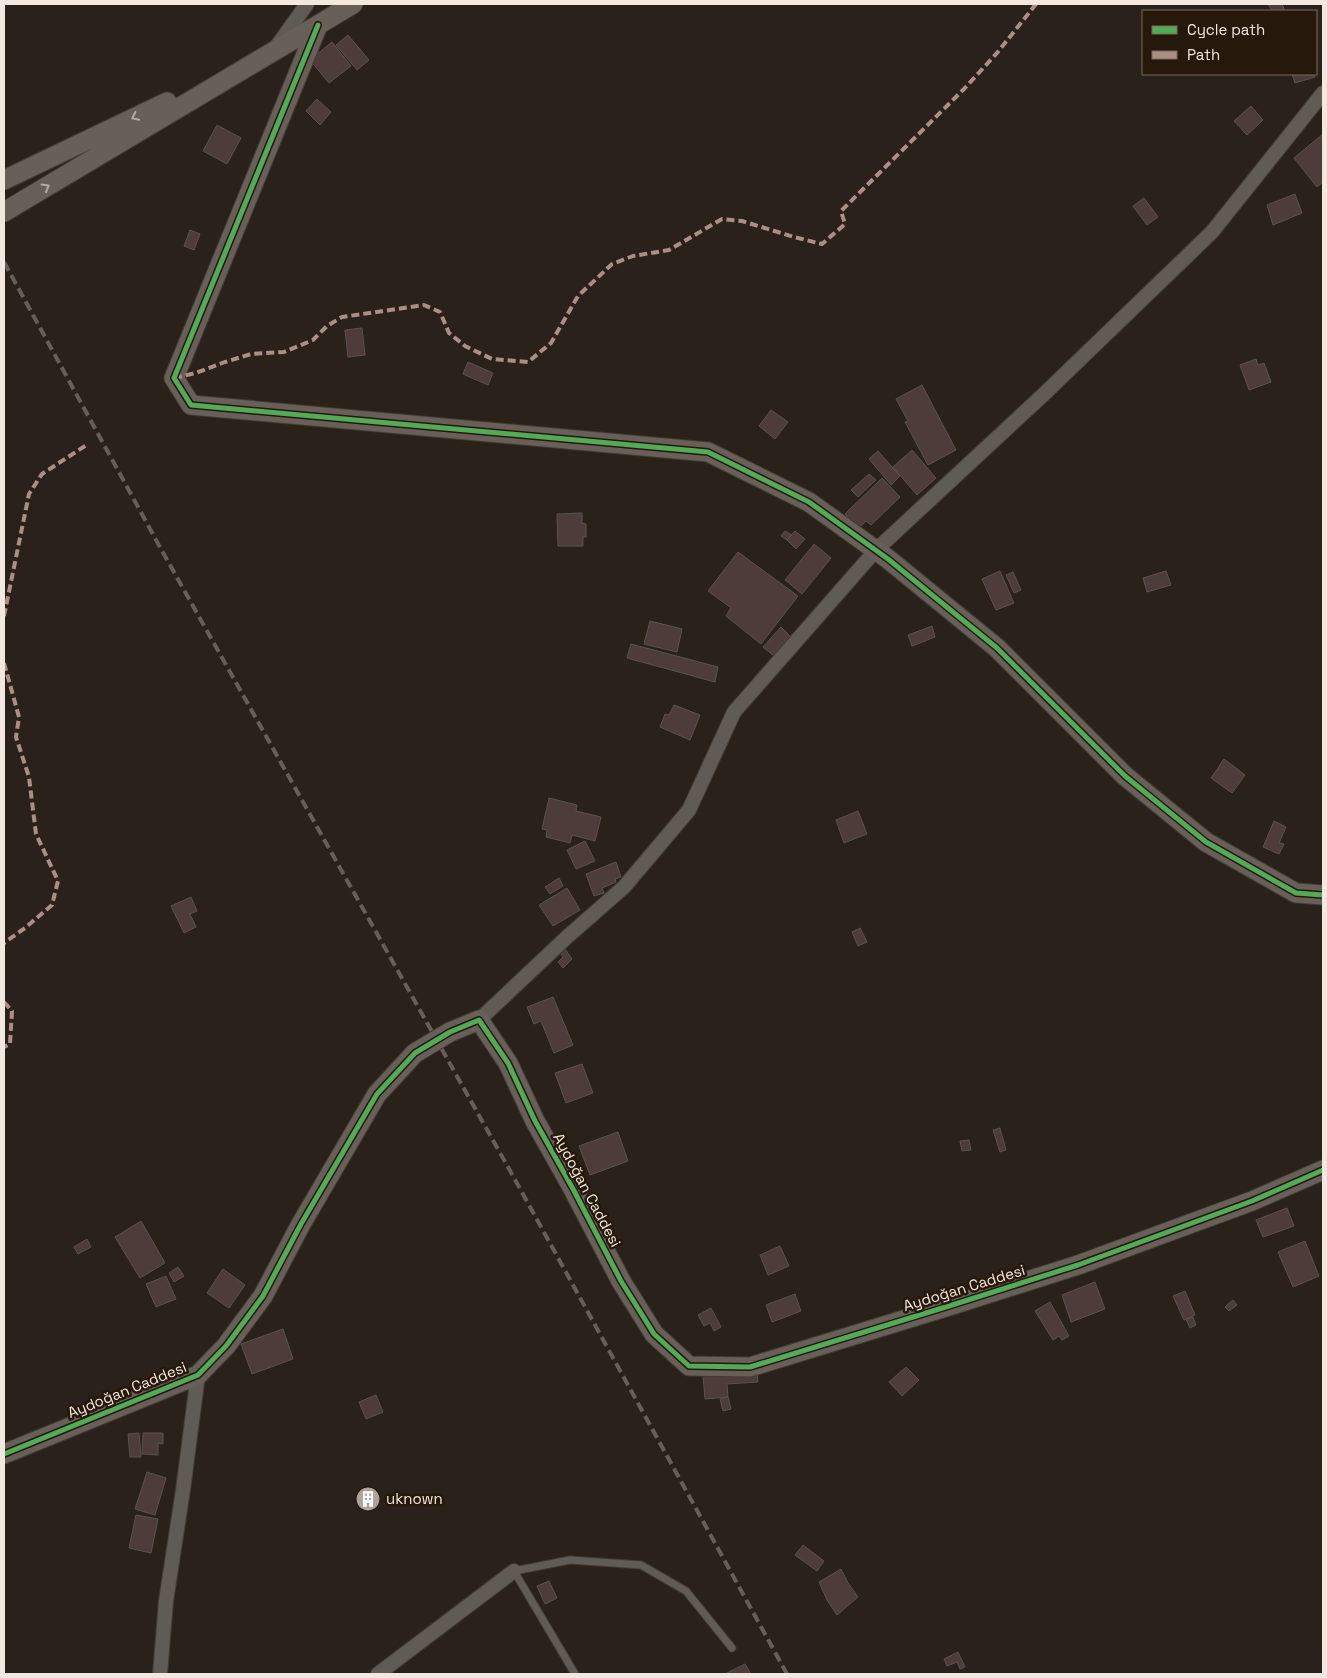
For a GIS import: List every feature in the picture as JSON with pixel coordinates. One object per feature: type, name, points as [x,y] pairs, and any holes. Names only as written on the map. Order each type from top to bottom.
[{"type":"street","points":[[4,180],[274,51],[307,4]]},
{"type":"street","points":[[4,212],[353,4]]},
{"type":"street","points":[[318,25],[174,378],[191,406],[708,452],[809,502],[876,550],[997,648],[1125,776],[1206,842],[1296,893],[1323,895]]},
{"type":"street","points":[[479,1020],[567,937],[624,887],[689,810],[734,712],[876,550],[1043,395],[1212,232],[1323,93]]},
{"type":"street","name":"Aydoğan Caddesi","points":[[4,1454],[198,1375],[226,1346],[263,1296],[377,1094],[415,1053],[450,1032],[479,1020],[508,1063],[535,1121],[572,1186],[621,1281],[654,1334],[690,1366],[750,1367],[958,1304],[1078,1266],[1252,1201],[1323,1170]]},
{"type":"street","points":[[160,1674],[166,1601],[198,1375]]},
{"type":"street","points":[[378,1674],[514,1571]]},
{"type":"lane","points":[[575,1674],[514,1571],[570,1560],[641,1565],[686,1591],[732,1648]]},
{"type":"building","points":[[1268,4],[1282,4],[1285,10],[1271,10]]},
{"type":"building","points":[[348,35],[369,60],[357,70],[336,45]]},
{"type":"building","points":[[332,42],[351,66],[329,83],[310,60]]},
{"type":"building","points":[[1292,75],[1314,75],[1315,77],[1295,83]]},
{"type":"building","points":[[317,99],[331,112],[320,125],[306,111]]},
{"type":"building","points":[[1251,106],[1263,120],[1247,135],[1234,121]]},
{"type":"building","points":[[217,125],[241,138],[227,164],[203,151]]},
{"type":"building","points":[[1323,134],[1323,182],[1317,187],[1294,158]]},
{"type":"building","points":[[1295,194],[1302,213],[1273,225],[1267,205]]},
{"type":"building","points":[[1144,198],[1158,217],[1147,225],[1133,206]]},
{"type":"building","points":[[190,230],[200,234],[194,250],[184,246]]},
{"type":"building","points":[[362,328],[365,355],[348,357],[345,330]]},
{"type":"building","points":[[1256,359],[1258,365],[1264,363],[1271,382],[1249,390],[1240,365]]},
{"type":"building","points":[[468,362],[493,373],[488,385],[463,374]]},
{"type":"building","points":[[922,385],[956,450],[928,465],[905,422],[908,421],[896,399]]},
{"type":"building","points":[[771,410],[788,422],[775,439],[759,426]]},
{"type":"building","points":[[912,450],[936,478],[917,495],[893,467]]},
{"type":"building","points":[[878,451],[900,476],[891,485],[869,459]]},
{"type":"building","points":[[869,474],[876,480],[858,497],[851,490]]},
{"type":"building","points":[[882,478],[900,497],[871,525],[866,521],[859,528],[845,514]]},
{"type":"building","points":[[582,513],[582,523],[586,524],[586,537],[583,537],[583,546],[558,546],[557,514]]},
{"type":"building","points":[[785,531],[792,535],[787,540],[781,536]]},
{"type":"building","points":[[795,531],[805,539],[796,549],[787,540]]},
{"type":"building","points":[[814,544],[831,558],[802,594],[785,580]]},
{"type":"building","points":[[738,552],[798,596],[761,644],[726,616],[731,608],[708,591]]},
{"type":"building","points":[[1000,571],[1014,603],[996,610],[982,579]]},
{"type":"building","points":[[1166,571],[1171,585],[1147,592],[1143,578]]},
{"type":"building","points":[[1013,572],[1021,590],[1014,593],[1006,575]]},
{"type":"building","points":[[650,621],[682,629],[677,652],[644,644]]},
{"type":"building","points":[[932,626],[935,637],[912,646],[908,635]]},
{"type":"building","points":[[781,627],[791,637],[774,656],[763,647]]},
{"type":"building","points":[[631,644],[718,667],[715,682],[627,658]]},
{"type":"building","points":[[674,705],[700,715],[690,740],[660,727],[665,714],[669,715]]},
{"type":"building","points":[[1224,759],[1245,775],[1232,793],[1211,778]]},
{"type":"building","points":[[549,798],[577,805],[576,811],[601,817],[595,841],[572,835],[570,843],[546,837],[547,830],[542,829]]},
{"type":"building","points":[[858,811],[867,834],[844,843],[836,820]]},
{"type":"building","points":[[1274,821],[1286,827],[1279,843],[1284,844],[1279,854],[1263,847]]},
{"type":"building","points":[[585,841],[595,861],[576,869],[567,850]]},
{"type":"building","points":[[616,862],[621,877],[615,879],[616,882],[602,888],[604,893],[594,896],[586,874]]},
{"type":"building","points":[[559,878],[563,886],[550,894],[545,887]]},
{"type":"building","points":[[567,888],[580,910],[553,926],[539,905]]},
{"type":"building","points":[[191,897],[197,911],[190,914],[196,927],[184,933],[171,906]]},
{"type":"building","points":[[860,928],[867,942],[858,946],[852,932]]},
{"type":"building","points":[[565,949],[572,959],[563,968],[558,962],[563,957],[560,952]]},
{"type":"building","points":[[553,997],[573,1045],[554,1053],[541,1021],[534,1024],[527,1007]]},
{"type":"building","points":[[582,1064],[593,1093],[566,1103],[555,1073]]},
{"type":"building","points":[[1000,1128],[1006,1150],[1000,1152],[993,1130]]},
{"type":"building","points":[[618,1132],[628,1161],[590,1175],[579,1146]]},
{"type":"building","points":[[969,1140],[971,1150],[962,1151],[960,1141]]},
{"type":"building","points":[[1287,1208],[1294,1226],[1263,1237],[1256,1220]]},
{"type":"building","points":[[141,1221],[165,1263],[140,1278],[115,1237]]},
{"type":"building","points":[[87,1239],[91,1247],[78,1254],[74,1247]]},
{"type":"building","points":[[1305,1241],[1319,1276],[1293,1287],[1278,1252]]},
{"type":"building","points":[[780,1246],[789,1266],[768,1275],[760,1255]]},
{"type":"building","points":[[178,1267],[184,1276],[174,1282],[169,1273]]},
{"type":"building","points":[[223,1269],[245,1285],[229,1308],[207,1293]]},
{"type":"building","points":[[166,1276],[176,1299],[156,1307],[146,1284]]},
{"type":"building","points":[[1095,1282],[1105,1309],[1071,1322],[1062,1295]]},
{"type":"building","points":[[1185,1291],[1195,1315],[1184,1320],[1173,1296]]},
{"type":"building","points":[[795,1294],[801,1311],[772,1322],[766,1305]]},
{"type":"building","points":[[1233,1300],[1237,1305],[1229,1311],[1225,1307]]},
{"type":"building","points":[[1050,1302],[1069,1336],[1062,1340],[1059,1336],[1053,1340],[1035,1311]]},
{"type":"building","points":[[711,1308],[721,1327],[714,1331],[710,1323],[704,1326],[698,1315]]},
{"type":"building","points":[[1193,1317],[1196,1325],[1190,1328],[1186,1319]]},
{"type":"building","points":[[283,1329],[293,1359],[252,1374],[241,1344]]},
{"type":"building","points":[[906,1367],[919,1380],[902,1396],[889,1382]]},
{"type":"building","points":[[757,1372],[758,1382],[727,1384],[728,1397],[705,1399],[703,1376]]},
{"type":"building","points":[[376,1395],[383,1412],[366,1419],[359,1402]]},
{"type":"building","points":[[728,1397],[731,1409],[723,1411],[720,1399]]},
{"type":"building","points":[[139,1433],[141,1457],[130,1457],[128,1434]]},
{"type":"building","points":[[143,1433],[163,1433],[163,1444],[158,1443],[158,1455],[142,1454]]},
{"type":"building","points":[[147,1472],[166,1478],[155,1515],[135,1509]]},
{"type":"building","name":"uknown","points":[[371,1492],[377,1500],[366,1508],[359,1498]]},
{"type":"building","points":[[136,1515],[158,1519],[151,1553],[129,1548]]},
{"type":"building","points":[[803,1545],[824,1561],[817,1571],[795,1555]]},
{"type":"building","points":[[841,1569],[858,1597],[837,1615],[827,1600],[819,1582]]},
{"type":"building","points":[[549,1581],[557,1598],[545,1604],[537,1586]]},
{"type":"building","points":[[958,1652],[965,1667],[960,1669],[957,1662],[947,1666],[944,1659]]},
{"type":"building","points":[[745,1664],[751,1674],[725,1674]]},
{"type":"railway","points":[[4,262],[161,549],[513,1176],[787,1674]]},
{"type":"marked path","points":[[174,378],[196,373],[251,354],[284,352],[313,340],[327,326],[342,317],[424,305],[440,312],[449,333],[465,346],[492,359],[528,362],[551,343],[578,296],[612,264],[633,256],[669,250],[722,219],[742,221],[822,244],[845,224],[841,211],[964,89],[997,53],[1036,4]]},
{"type":"marked path","points":[[4,616],[29,494],[42,474],[88,444]]},
{"type":"marked path","points":[[4,663],[19,717],[16,737],[29,777],[36,834],[58,881],[52,905],[4,943]]},
{"type":"marked path","points":[[4,1002],[12,1011],[10,1044],[4,1047]]},
{"type":"cycle path","points":[[318,25],[174,378],[191,405],[708,452],[809,502],[888,559],[997,648],[1125,776],[1206,842],[1296,893],[1323,895]]},
{"type":"cycle path","points":[[4,1454],[198,1375],[226,1346],[263,1296],[301,1224],[377,1094],[415,1053],[450,1032],[479,1020],[508,1063],[535,1121],[621,1281],[654,1334],[689,1366],[750,1367],[949,1306],[1078,1265],[1252,1201],[1323,1170]]},
{"type":"place","name":"uknown","points":[[368,1499]]}]
